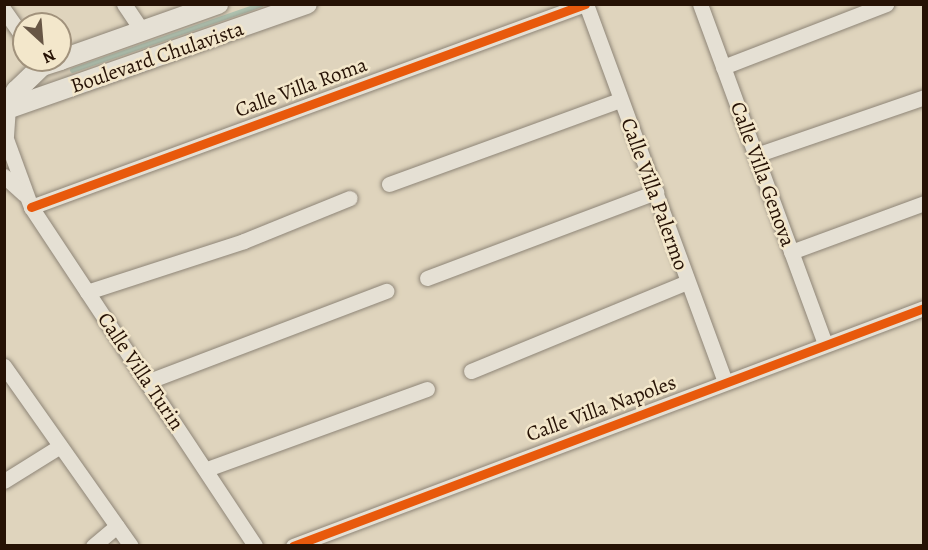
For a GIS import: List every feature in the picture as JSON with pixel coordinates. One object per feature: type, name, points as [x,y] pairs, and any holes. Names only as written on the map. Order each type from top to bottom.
[{"type":"street","points":[[124,4],[142,31]]},
{"type":"street","name":"Boulevard Chulavista","points":[[72,55],[218,4]]},
{"type":"street","name":"Boulevard Chulavista","points":[[5,109],[307,4]]},
{"type":"street","name":"Calle Villa Palermo","points":[[586,4],[725,382]]},
{"type":"street","name":"Calle Villa Roma","points":[[29,202],[586,4]]},
{"type":"street","name":"Calle Villa Genova","points":[[700,4],[825,344]]},
{"type":"street","points":[[723,68],[886,4]]},
{"type":"street","name":"Boulevard Chulavista","points":[[5,109],[16,91],[38,72]]},
{"type":"street","points":[[756,155],[924,97]]},
{"type":"street","points":[[389,184],[620,100]]},
{"type":"street","points":[[5,109],[5,136]]},
{"type":"street","name":"Calle Villa Turin","points":[[5,136],[29,202]]},
{"type":"street","name":"Calle Villa Turin","points":[[4,176],[29,202],[207,469],[255,546]]},
{"type":"street","points":[[427,278],[656,192]]},
{"type":"street","points":[[87,292],[244,241],[350,198]]},
{"type":"street","points":[[791,252],[924,203]]},
{"type":"street","points":[[471,371],[687,282]]},
{"type":"street","points":[[149,381],[386,291]]},
{"type":"street","name":"Calle Villa Napoles","points":[[293,546],[924,308]]},
{"type":"street","points":[[5,369],[131,546]]},
{"type":"street","points":[[207,469],[427,389]]},
{"type":"street","points":[[4,481],[60,446]]},
{"type":"street","points":[[93,546],[117,526]]},
{"type":"waterway","points":[[72,70],[261,4]]},
{"type":"cycle path","points":[[31,207],[585,4]]},
{"type":"cycle path","points":[[293,546],[924,308]]}]
